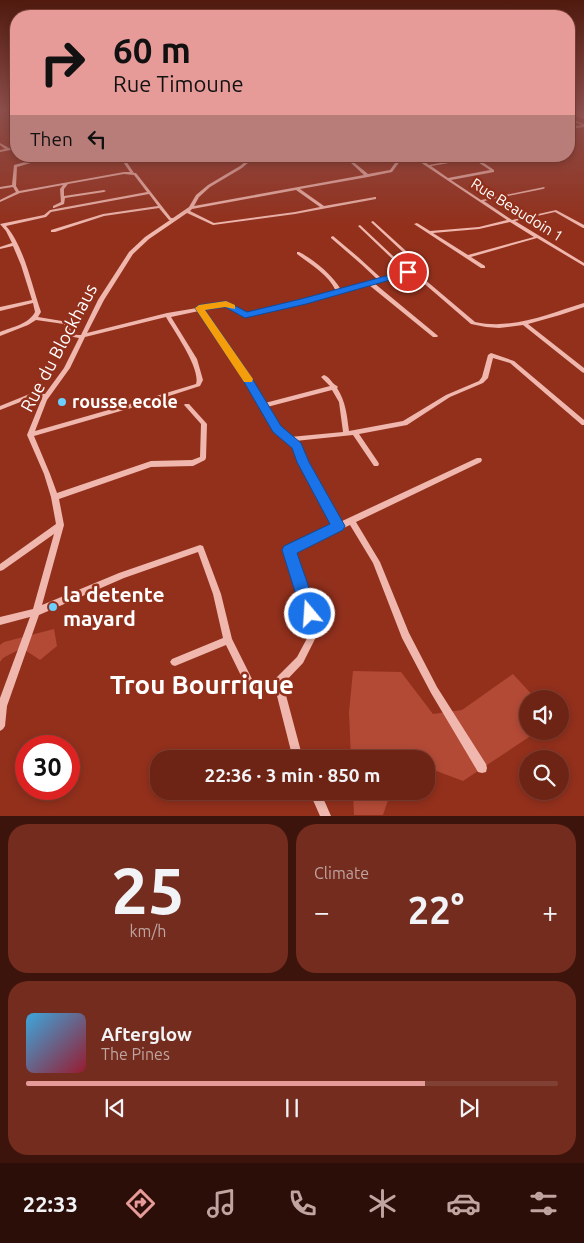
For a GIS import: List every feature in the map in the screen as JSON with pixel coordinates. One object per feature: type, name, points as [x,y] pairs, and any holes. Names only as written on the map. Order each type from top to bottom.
[{"type":"street","points":[[0,151],[9,150]]},
{"type":"street","points":[[19,192],[14,186],[16,165],[28,162]]},
{"type":"street","points":[[125,162],[159,207],[170,219],[174,220]]},
{"type":"street","name":"Rue du Blockhaus","points":[[0,726],[2,706],[36,612],[60,525],[55,497],[30,435],[47,396],[67,368],[101,300],[132,253],[148,238],[192,208],[197,196],[209,186],[246,162]]},
{"type":"street","points":[[351,162],[368,176]]},
{"type":"street","points":[[192,208],[391,171],[398,162]]},
{"type":"street","name":"Rue Beaudoin 1","points":[[422,162],[511,221],[584,265]]},
{"type":"street","points":[[428,166],[451,162]]},
{"type":"street","points":[[448,179],[493,171],[480,162]]},
{"type":"street","points":[[0,201],[19,192],[124,172],[132,173]]},
{"type":"street","points":[[36,318],[38,312],[24,272],[21,257],[2,226],[45,216],[47,212],[62,204],[64,197],[63,187],[66,184]]},
{"type":"street","points":[[0,188],[14,186]]},
{"type":"street","points":[[296,188],[323,207]]},
{"type":"street","points":[[480,201],[543,188]]},
{"type":"street","points":[[64,197],[104,191]]},
{"type":"street","points":[[52,210],[148,192]]},
{"type":"street","points":[[187,211],[213,224],[375,198]]},
{"type":"street","points":[[53,231],[103,215],[159,207]]},
{"type":"street","points":[[430,232],[479,228],[556,212],[584,227]]},
{"type":"street","points":[[0,334],[36,318],[66,323],[71,337],[83,336],[199,308],[226,304],[245,315],[379,279],[424,269],[373,222]]},
{"type":"street","points":[[416,224],[483,267]]},
{"type":"street","points":[[360,226],[411,273],[473,323],[497,327],[524,323],[584,305]]},
{"type":"street","points":[[333,237],[352,255],[368,266],[379,279]]},
{"type":"street","points":[[467,257],[537,237]]},
{"type":"street","points":[[0,248],[14,244]]},
{"type":"street","points":[[299,253],[322,270],[339,291]]},
{"type":"street","points":[[369,282],[435,336]]},
{"type":"street","points":[[0,309],[34,301]]},
{"type":"street","points":[[199,308],[245,375],[277,429],[297,446],[303,462],[338,526]]},
{"type":"street","points":[[30,435],[114,410],[147,403],[198,385],[200,380],[194,359],[167,315]]},
{"type":"street","points":[[524,323],[584,371]]},
{"type":"street","points":[[290,439],[354,433],[405,423],[448,396],[481,382],[485,378],[491,355],[512,362],[584,423]]},
{"type":"street","points":[[324,377],[335,387],[342,399],[346,433]]},
{"type":"street","points":[[264,406],[335,387]]},
{"type":"street","points":[[0,408],[32,395],[47,396]]},
{"type":"street","points":[[55,497],[151,464],[193,463],[203,458],[204,424],[187,405]]},
{"type":"street","points":[[354,433],[376,464]]},
{"type":"street","points":[[0,621],[36,612],[122,575],[200,548],[216,594],[228,640],[249,684],[262,687],[278,683],[300,660],[316,629],[289,550],[478,460]]},
{"type":"street","points":[[351,520],[376,562],[405,635],[434,690],[482,768]]},
{"type":"street","points":[[0,568],[60,525]]},
{"type":"street","points":[[175,662],[228,640]]},
{"type":"street","points":[[278,683],[296,750]]},
{"type":"street","points":[[318,800],[326,816]]},
{"type":"shaded area","points":[[54,629],[57,646],[40,660],[22,648],[3,658],[0,662],[0,645],[4,642]]},
{"type":"shaded area","points":[[353,671],[401,672],[433,714],[462,710],[513,674],[528,690],[519,690],[519,740],[524,740],[463,781],[435,770],[435,750],[351,750],[349,712]]},
{"type":"shaded area","points":[[353,800],[388,800],[383,815],[354,815]]},
{"type":"slow traffic","points":[[232,307],[226,304],[199,308],[248,379]]},
{"type":"place","name":"rousse ecole","points":[[62,402]]},
{"type":"place","name":"la detente mayard","points":[[53,607]]},
{"type":"district","name":"Trou Bourrique","points":[[202,685]]},
{"type":"route","points":[[310,614],[289,550],[338,526],[303,462],[297,446],[277,429],[245,375],[199,308],[229,304],[245,315],[302,302],[408,272]]}]
